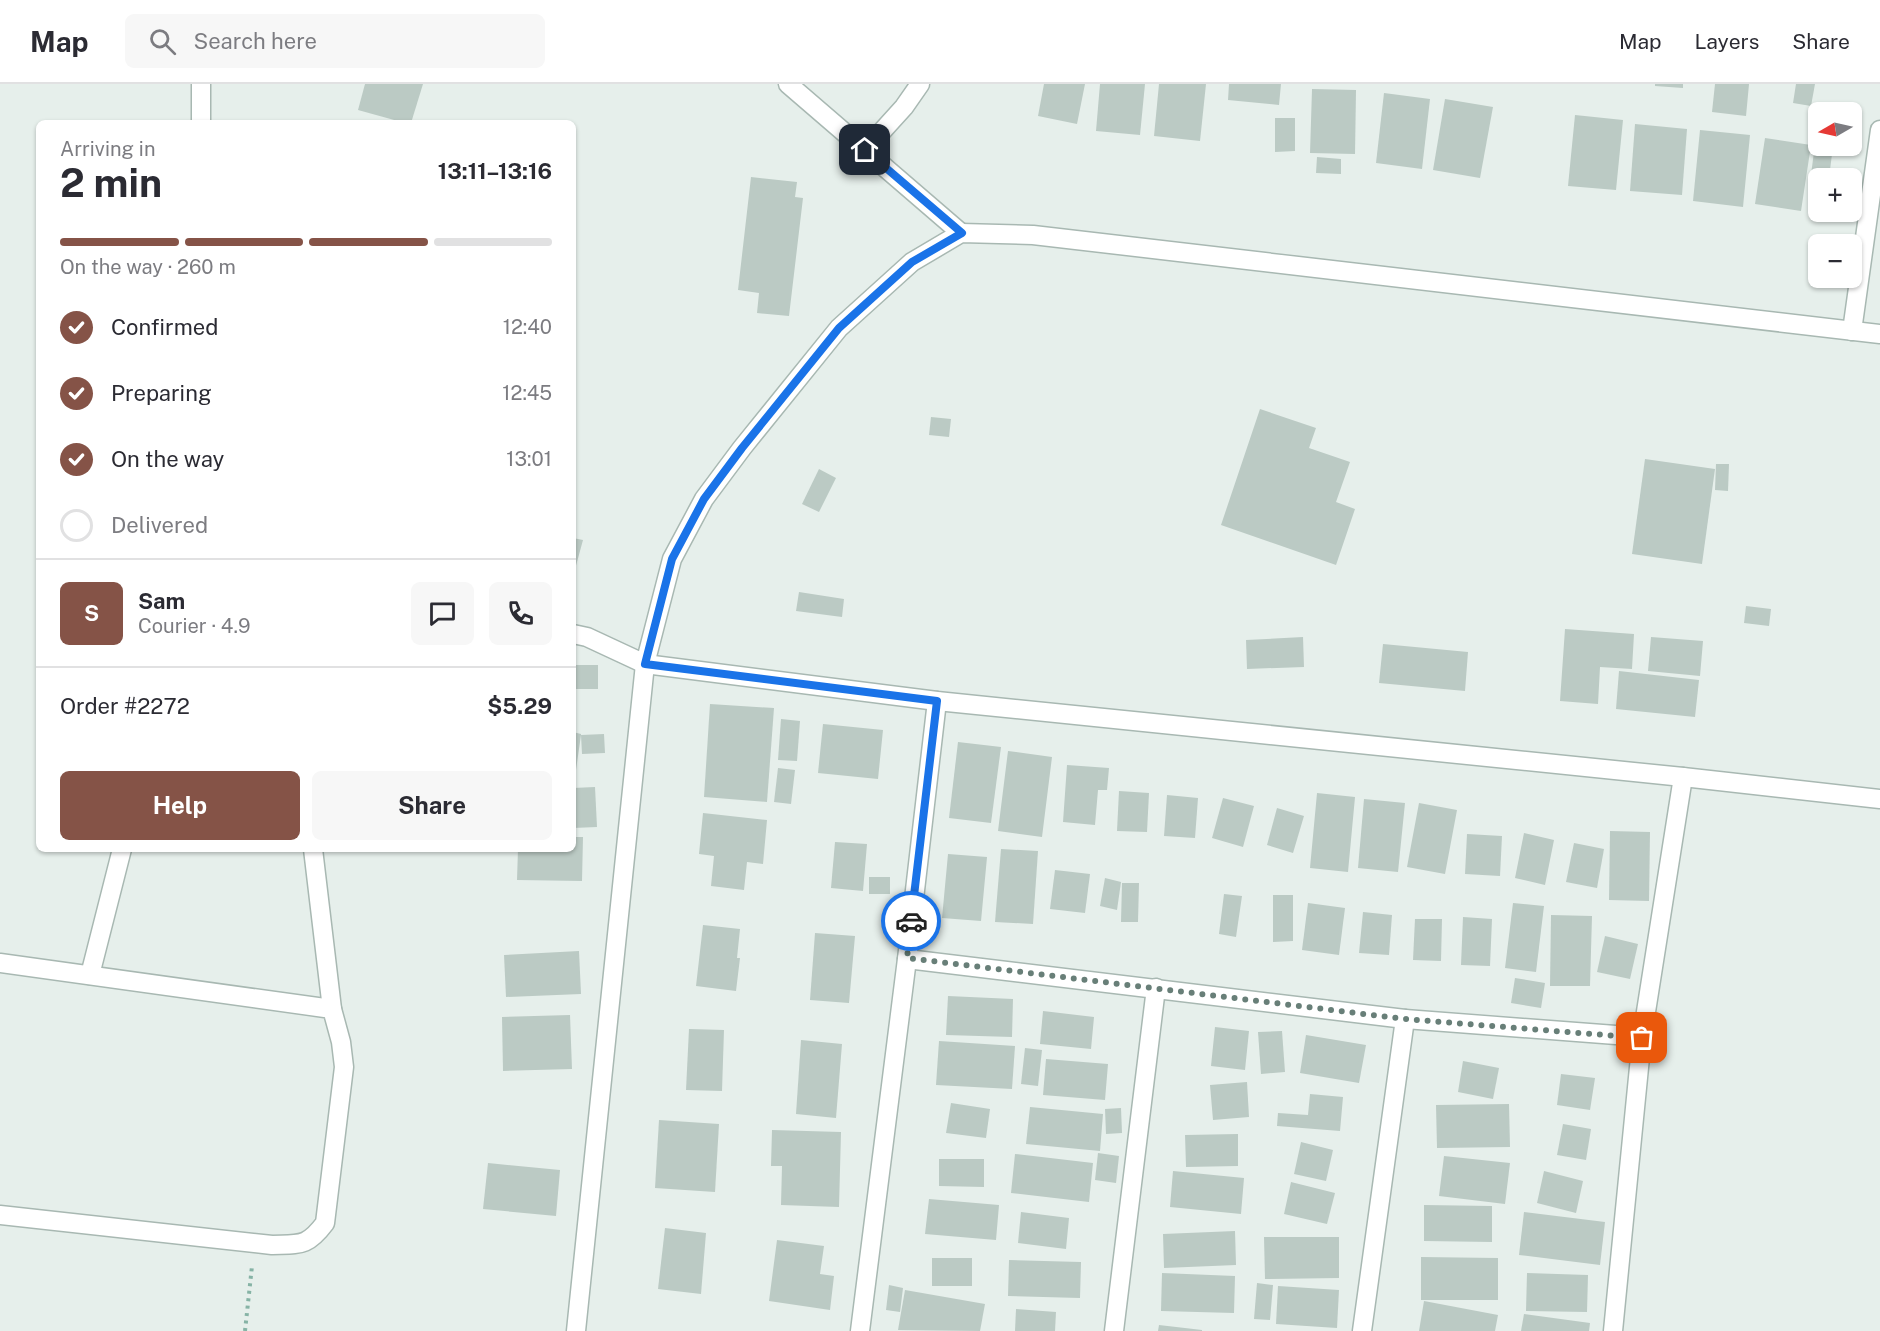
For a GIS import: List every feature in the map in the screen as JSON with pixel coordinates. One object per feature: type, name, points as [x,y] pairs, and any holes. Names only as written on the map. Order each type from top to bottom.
[{"type":"street","points":[[201,84],[201,120]]},
{"type":"street","points":[[788,84],[962,233]]},
{"type":"street","points":[[865,150],[904,107],[920,84]]},
{"type":"street","points":[[1852,331],[1880,126]]},
{"type":"street","points":[[576,1331],[645,664],[672,559],[704,499],[742,448],[839,328],[912,262],[962,233],[1034,235],[1880,334]]},
{"type":"street","points":[[576,635],[587,637],[645,664],[937,701],[1880,799]]},
{"type":"street","points":[[860,1331],[937,701]]},
{"type":"street","points":[[1613,1331],[1642,1038],[1683,777]]},
{"type":"street","points":[[90,975],[121,852]]},
{"type":"street","points":[[0,1215],[272,1245],[303,1244],[316,1235],[325,1223],[344,1068],[341,1042],[332,1009],[313,852]]},
{"type":"street","points":[[907,958],[1405,1019],[1642,1038]]},
{"type":"street","points":[[0,963],[332,1009]]},
{"type":"street","points":[[1114,1331],[1156,988]]},
{"type":"street","points":[[1362,1331],[1405,1019]]},
{"type":"path","points":[[245,1331],[254,1242]]},
{"type":"building","points":[[365,84],[423,84],[412,120],[394,120],[358,110]]},
{"type":"building","points":[[1044,84],[1085,84],[1077,124],[1038,116]]},
{"type":"building","points":[[1100,84],[1145,84],[1140,135],[1096,131]]},
{"type":"building","points":[[1159,84],[1206,84],[1200,141],[1154,136]]},
{"type":"building","points":[[1229,84],[1281,84],[1279,105],[1228,100]]},
{"type":"building","points":[[1655,84],[1683,84],[1683,88],[1655,86]]},
{"type":"building","points":[[1715,84],[1749,84],[1746,116],[1712,112]]},
{"type":"building","points":[[1796,84],[1815,84],[1812,102],[1808,102],[1808,106],[1793,103]]},
{"type":"building","points":[[1312,89],[1356,90],[1355,154],[1310,153]]},
{"type":"building","points":[[1384,93],[1430,99],[1422,169],[1376,163]]},
{"type":"building","points":[[1445,99],[1493,107],[1480,178],[1433,170]]},
{"type":"building","points":[[1575,115],[1623,120],[1616,190],[1568,186]]},
{"type":"building","points":[[1275,118],[1295,118],[1295,151],[1275,152]]},
{"type":"building","points":[[1635,124],[1687,129],[1682,195],[1630,191]]},
{"type":"building","points":[[1700,130],[1750,135],[1743,207],[1693,201]]},
{"type":"building","points":[[1765,138],[1808,145],[1809,156],[1801,211],[1755,204]]},
{"type":"building","points":[[1813,156],[1832,156],[1830,168],[1812,168]]},
{"type":"building","points":[[1317,157],[1341,159],[1341,174],[1316,173]]},
{"type":"building","points":[[751,177],[797,182],[795,197],[803,198],[789,316],[757,313],[759,293],[738,290]]},
{"type":"building","points":[[1260,409],[1316,428],[1309,448],[1350,462],[1336,502],[1355,509],[1336,565],[1221,525]]},
{"type":"building","points":[[931,417],[951,419],[949,437],[929,435]]},
{"type":"building","points":[[1645,459],[1715,469],[1702,564],[1632,554]]},
{"type":"building","points":[[1716,464],[1729,464],[1728,491],[1715,490]]},
{"type":"building","points":[[819,469],[836,478],[819,512],[802,504]]},
{"type":"building","points":[[576,539],[583,540],[576,566]]},
{"type":"building","points":[[799,592],[844,599],[842,617],[796,611]]},
{"type":"building","points":[[1746,606],[1771,609],[1769,626],[1744,623]]},
{"type":"building","points":[[1565,629],[1634,634],[1632,669],[1600,667],[1598,704],[1560,701]]},
{"type":"building","points":[[1303,637],[1304,667],[1247,669],[1246,640]]},
{"type":"building","points":[[1651,637],[1703,641],[1700,676],[1648,671]]},
{"type":"building","points":[[1383,644],[1468,652],[1465,691],[1379,683]]},
{"type":"building","points":[[576,665],[598,665],[598,689],[576,689]]},
{"type":"building","points":[[1619,671],[1699,680],[1695,717],[1616,709]]},
{"type":"building","points":[[710,704],[774,708],[767,802],[704,797]]},
{"type":"building","points":[[781,719],[800,721],[797,761],[778,760]]},
{"type":"building","points":[[823,724],[883,730],[878,779],[818,773]]},
{"type":"building","points":[[576,733],[581,734],[576,770]]},
{"type":"building","points":[[604,734],[605,753],[582,754],[581,735]]},
{"type":"building","points":[[958,742],[1001,747],[991,823],[949,818]]},
{"type":"building","points":[[1008,751],[1052,757],[1042,837],[998,831]]},
{"type":"building","points":[[1067,765],[1109,768],[1107,790],[1098,790],[1095,825],[1063,822]]},
{"type":"building","points":[[778,768],[795,770],[791,804],[774,802]]},
{"type":"building","points":[[595,787],[597,827],[576,828],[576,788]]},
{"type":"building","points":[[1119,791],[1149,793],[1147,832],[1117,831]]},
{"type":"building","points":[[1317,793],[1355,797],[1348,872],[1310,868]]},
{"type":"building","points":[[1167,795],[1198,798],[1195,838],[1164,836]]},
{"type":"building","points":[[1223,798],[1254,806],[1243,847],[1212,838]]},
{"type":"building","points":[[1364,799],[1405,803],[1398,872],[1358,868]]},
{"type":"building","points":[[1419,803],[1457,810],[1445,874],[1407,867]]},
{"type":"building","points":[[1277,808],[1304,816],[1293,853],[1267,845]]},
{"type":"building","points":[[703,813],[767,820],[763,864],[747,862],[744,890],[711,886],[714,856],[699,854]]},
{"type":"building","points":[[1610,831],[1650,832],[1649,901],[1609,900]]},
{"type":"building","points":[[1524,833],[1554,840],[1545,885],[1515,878]]},
{"type":"building","points":[[1467,834],[1502,836],[1500,876],[1465,874]]},
{"type":"building","points":[[576,837],[583,837],[582,881],[517,880],[518,852],[576,852]]},
{"type":"building","points":[[835,842],[867,844],[863,891],[831,888]]},
{"type":"building","points":[[1574,843],[1604,849],[1597,888],[1566,882]]},
{"type":"building","points":[[1001,849],[1038,851],[1033,924],[995,922]]},
{"type":"building","points":[[948,854],[987,857],[981,921],[942,918]]},
{"type":"building","points":[[1055,870],[1090,874],[1085,913],[1050,909]]},
{"type":"building","points":[[869,877],[890,877],[890,894],[869,894]]},
{"type":"building","points":[[1105,878],[1121,882],[1117,910],[1100,906]]},
{"type":"building","points":[[1122,883],[1139,883],[1138,922],[1121,922]]},
{"type":"building","points":[[1224,894],[1242,896],[1236,937],[1219,934]]},
{"type":"building","points":[[1273,895],[1293,895],[1293,941],[1273,942]]},
{"type":"building","points":[[1308,903],[1345,908],[1339,955],[1302,950]]},
{"type":"building","points":[[1513,903],[1544,906],[1536,972],[1505,968]]},
{"type":"building","points":[[1363,912],[1392,915],[1389,955],[1359,953]]},
{"type":"building","points":[[1551,915],[1592,916],[1590,986],[1550,986]]},
{"type":"building","points":[[1463,917],[1492,919],[1490,966],[1461,965]]},
{"type":"building","points":[[1415,919],[1442,919],[1441,961],[1413,960]]},
{"type":"building","points":[[703,925],[740,929],[737,958],[740,958],[736,991],[696,986]]},
{"type":"building","points":[[815,933],[855,936],[849,1003],[810,1000]]},
{"type":"building","points":[[1605,936],[1638,944],[1630,979],[1597,972]]},
{"type":"building","points":[[579,951],[581,994],[506,997],[504,955]]},
{"type":"building","points":[[1515,978],[1545,983],[1541,1008],[1511,1003]]},
{"type":"building","points":[[948,996],[1013,999],[1012,1037],[946,1035]]},
{"type":"building","points":[[1043,1011],[1094,1017],[1091,1049],[1040,1044]]},
{"type":"building","points":[[570,1015],[572,1069],[503,1071],[502,1017]]},
{"type":"building","points":[[1215,1027],[1249,1031],[1245,1070],[1211,1066]]},
{"type":"building","points":[[689,1029],[724,1030],[722,1091],[686,1090]]},
{"type":"building","points":[[1282,1031],[1285,1072],[1261,1074],[1258,1032]]},
{"type":"building","points":[[1306,1035],[1366,1045],[1359,1083],[1300,1073]]},
{"type":"building","points":[[801,1040],[842,1044],[836,1118],[796,1114]]},
{"type":"building","points":[[939,1041],[1015,1046],[1012,1089],[936,1085]]},
{"type":"building","points":[[1025,1048],[1042,1050],[1038,1086],[1021,1084]]},
{"type":"building","points":[[1046,1059],[1108,1064],[1105,1100],[1043,1095]]},
{"type":"building","points":[[1463,1061],[1499,1068],[1493,1099],[1458,1092]]},
{"type":"building","points":[[1561,1074],[1595,1078],[1590,1110],[1557,1105]]},
{"type":"building","points":[[1247,1082],[1249,1117],[1213,1120],[1210,1085]]},
{"type":"building","points":[[1310,1094],[1343,1097],[1340,1131],[1277,1126],[1278,1113],[1308,1115]]},
{"type":"building","points":[[951,1103],[990,1109],[986,1138],[946,1133]]},
{"type":"building","points":[[1509,1104],[1510,1147],[1437,1148],[1436,1105]]},
{"type":"building","points":[[1030,1107],[1103,1114],[1100,1151],[1026,1144]]},
{"type":"building","points":[[1121,1108],[1122,1133],[1106,1134],[1105,1109]]},
{"type":"building","points":[[659,1120],[719,1124],[715,1192],[655,1188]]},
{"type":"building","points":[[1563,1124],[1591,1129],[1586,1160],[1557,1155]]},
{"type":"building","points":[[772,1130],[841,1132],[839,1207],[781,1205],[782,1166],[771,1166]]},
{"type":"building","points":[[1238,1134],[1238,1166],[1186,1167],[1185,1135]]},
{"type":"building","points":[[1301,1142],[1333,1150],[1326,1181],[1294,1174]]},
{"type":"building","points":[[1098,1153],[1119,1156],[1116,1183],[1095,1180]]},
{"type":"building","points":[[1015,1154],[1093,1163],[1089,1202],[1011,1193]]},
{"type":"building","points":[[1444,1156],[1510,1163],[1505,1204],[1439,1196]]},
{"type":"building","points":[[939,1159],[984,1159],[984,1187],[939,1186]]},
{"type":"building","points":[[488,1163],[560,1170],[556,1216],[483,1209]]},
{"type":"building","points":[[1173,1171],[1244,1178],[1241,1214],[1170,1207]]},
{"type":"building","points":[[1544,1171],[1583,1181],[1576,1213],[1537,1203]]},
{"type":"building","points":[[1291,1182],[1335,1193],[1327,1224],[1284,1214]]},
{"type":"building","points":[[929,1199],[999,1205],[996,1240],[925,1234]]},
{"type":"building","points":[[1424,1205],[1492,1206],[1492,1242],[1424,1241]]},
{"type":"building","points":[[1021,1212],[1069,1218],[1066,1249],[1018,1243]]},
{"type":"building","points":[[1524,1212],[1605,1222],[1600,1265],[1519,1255]]},
{"type":"building","points":[[665,1228],[706,1233],[701,1294],[658,1289]]},
{"type":"building","points":[[1235,1231],[1236,1265],[1164,1268],[1163,1234]]},
{"type":"building","points":[[1264,1237],[1339,1237],[1339,1278],[1265,1279]]},
{"type":"building","points":[[777,1240],[824,1246],[820,1274],[834,1276],[830,1310],[769,1301]]},
{"type":"building","points":[[1421,1257],[1498,1258],[1498,1300],[1421,1300]]},
{"type":"building","points":[[932,1258],[972,1258],[972,1286],[932,1286]]},
{"type":"building","points":[[1009,1260],[1081,1262],[1080,1298],[1008,1296]]},
{"type":"building","points":[[1162,1273],[1235,1276],[1234,1313],[1161,1311]]},
{"type":"building","points":[[1527,1273],[1588,1275],[1587,1312],[1526,1311]]},
{"type":"building","points":[[1257,1283],[1273,1285],[1270,1320],[1254,1319]]},
{"type":"building","points":[[889,1285],[903,1288],[900,1312],[886,1310]]},
{"type":"building","points":[[1278,1286],[1339,1290],[1337,1328],[1276,1324]]},
{"type":"building","points":[[905,1290],[985,1304],[980,1331],[898,1330]]},
{"type":"building","points":[[1424,1301],[1498,1315],[1495,1331],[1419,1331]]},
{"type":"building","points":[[1016,1309],[1056,1312],[1055,1331],[1015,1331]]},
{"type":"building","points":[[1524,1314],[1590,1323],[1589,1331],[1521,1331]]},
{"type":"building","points":[[1159,1325],[1202,1330],[1202,1331],[1158,1331]]},
{"type":"way so far","points":[[911,921],[907,958],[1405,1019],[1642,1038]]},
{"type":"route","points":[[865,150],[962,233],[912,262],[839,328],[704,499],[672,559],[645,664],[937,701],[911,921]]}]
